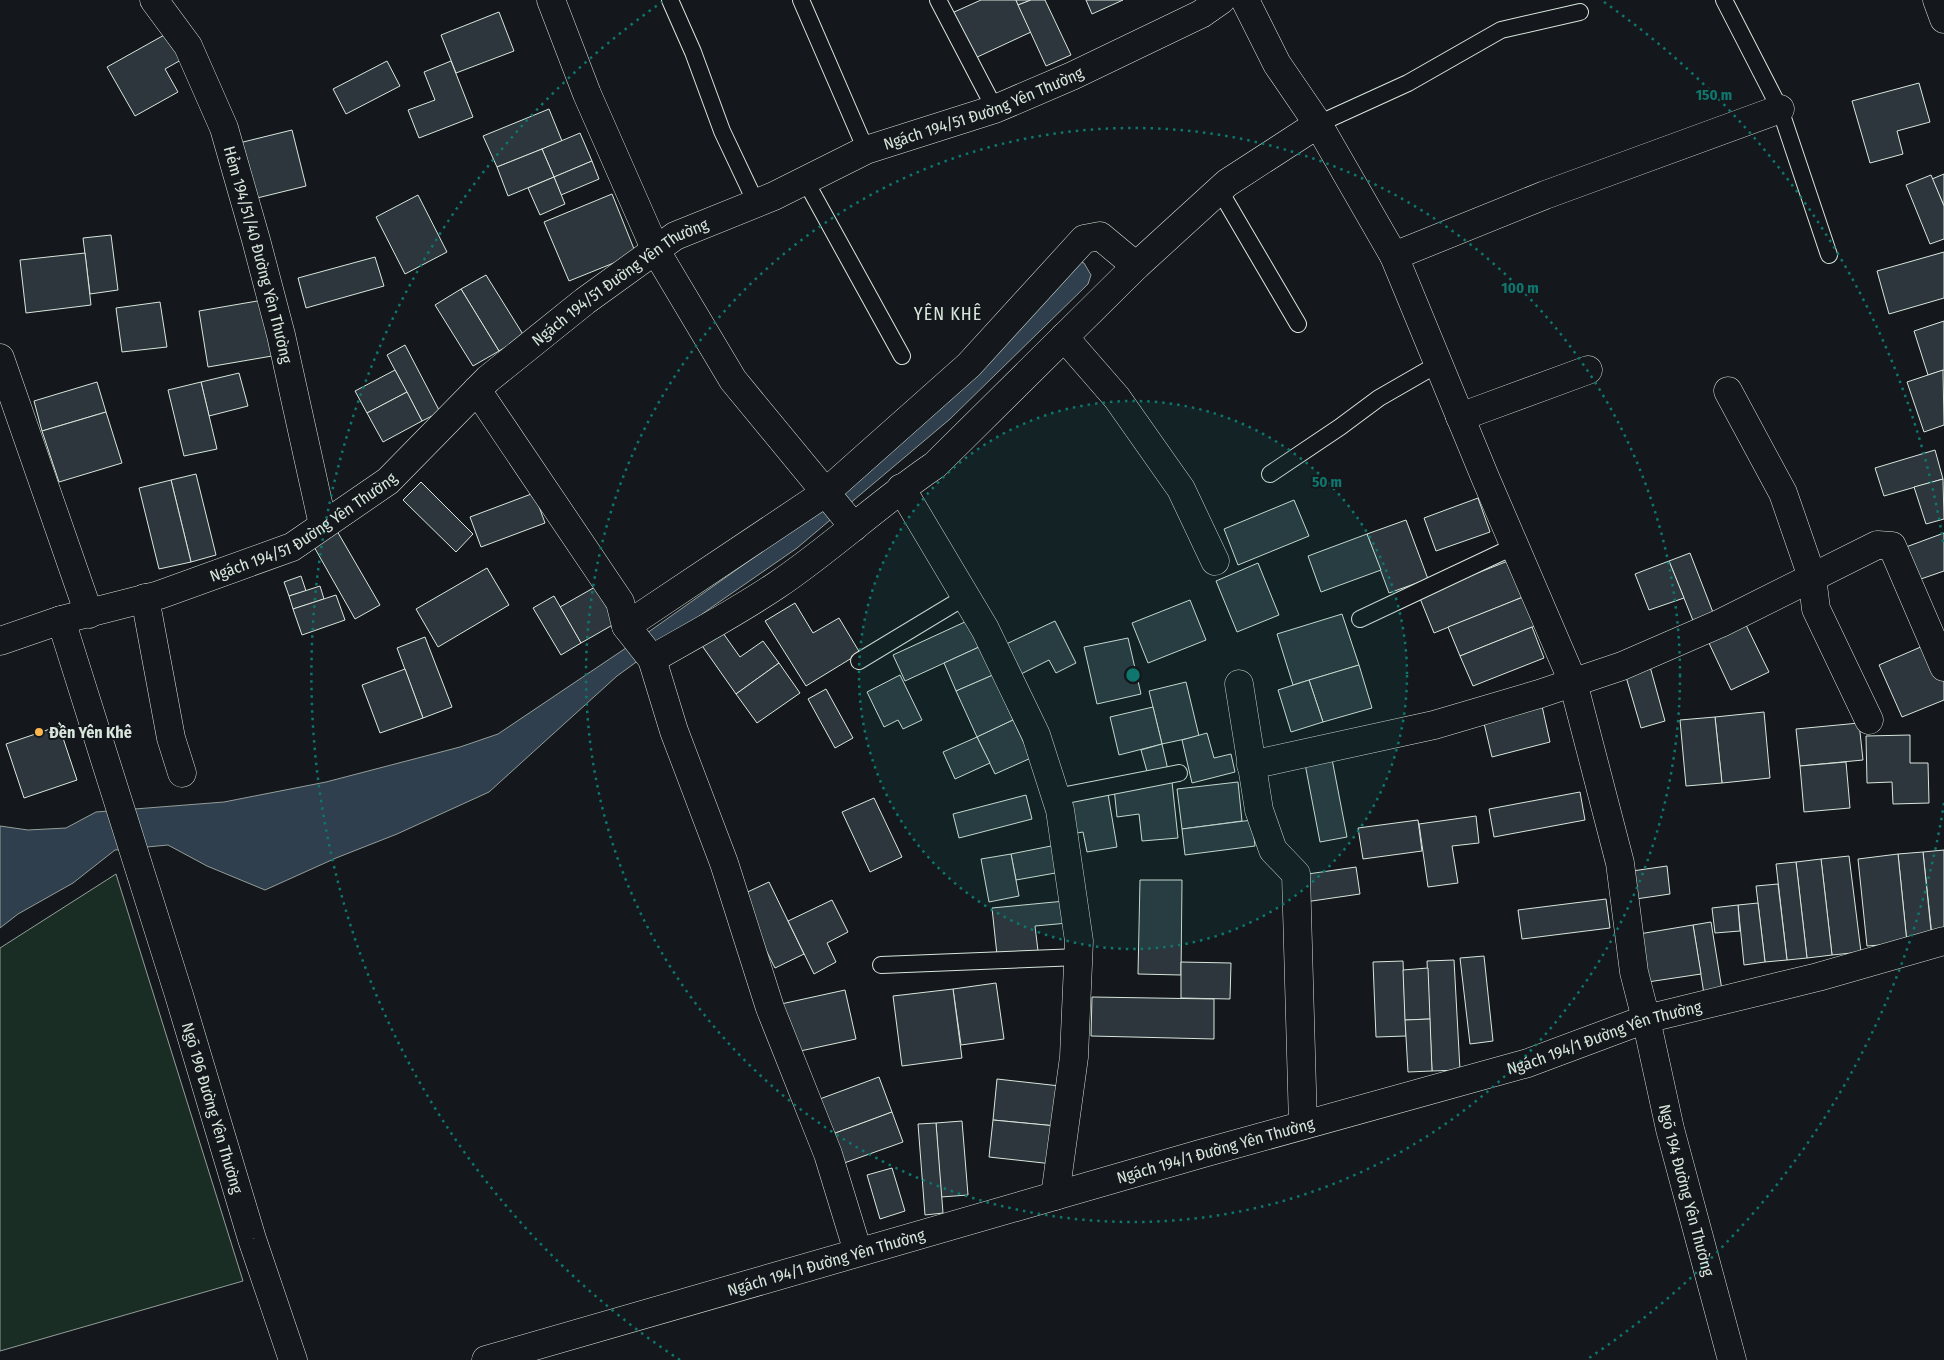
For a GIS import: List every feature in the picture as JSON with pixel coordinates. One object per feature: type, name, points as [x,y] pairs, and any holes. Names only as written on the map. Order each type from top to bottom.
[{"type":"street","name":"Hẻm 194/51/40 Đường Yên Thường","points":[[154,0],[188,46],[224,128],[281,335],[323,525]]},
{"type":"street","points":[[551,0],[587,94],[656,251],[733,380],[850,523]]},
{"type":"street","name":"Ngách 194/51 Đường Yên Thường","points":[[0,641],[61,620],[159,595],[292,546],[388,481],[478,390],[585,301],[676,236],[756,203],[866,150],[995,109],[1072,76],[1201,14],[1221,0]]},
{"type":"street","name":"Ngõ 194 Đường Yên Thường","points":[[1245,0],[1277,64],[1318,124],[1394,256],[1514,546],[1573,682],[1620,863],[1634,972],[1670,1129],[1732,1360]]},
{"type":"street","points":[[1937,0],[1944,19]]},
{"type":"street","points":[[1394,256],[1544,195],[1780,109]]},
{"type":"street","points":[[651,657],[777,585],[850,523],[935,465],[1136,266],[1227,183],[1318,124]]},
{"type":"street","points":[[628,630],[827,495],[969,365],[1084,239],[1100,236],[1136,266]]},
{"type":"street","points":[[1064,337],[1117,398],[1181,489],[1215,561]]},
{"type":"street","points":[[0,358],[89,614]]},
{"type":"street","points":[[1460,417],[1588,370]]},
{"type":"street","points":[[478,390],[620,602],[628,630],[651,657],[674,732],[724,864],[770,1008],[828,1154],[858,1252]]},
{"type":"street","points":[[1728,391],[1783,494],[1812,577],[1816,610],[1869,720]]},
{"type":"street","points":[[901,488],[985,629],[1036,735],[1060,810],[1079,942],[1079,957],[1074,1057],[1055,1196]]},
{"type":"street","points":[[1252,765],[1434,725],[1622,666],[1722,623],[1877,545],[1892,546],[1944,667]]},
{"type":"street","points":[[145,598],[171,738],[182,773]]},
{"type":"street","name":"Ngõ 196 Đường Yên Thường","points":[[61,620],[180,995],[252,1239],[293,1360]]},
{"type":"street","points":[[1238,684],[1259,810],[1273,850],[1296,874],[1303,1125]]},
{"type":"street","name":"Ngách 194/1 Đường Yên Thường","points":[[486,1360],[1303,1125],[1528,1063],[1646,1019],[1818,977],[1944,942]]},
{"type":"lane","points":[[670,0],[693,52],[722,131],[756,203]]},
{"type":"lane","points":[[801,0],[866,150]]},
{"type":"lane","points":[[938,0],[995,109]]},
{"type":"lane","points":[[1724,0],[1780,109],[1830,255]]},
{"type":"lane","points":[[1318,124],[1408,83],[1501,30],[1580,12]]},
{"type":"lane","points":[[804,180],[902,356]]},
{"type":"lane","points":[[1220,191],[1298,324]]},
{"type":"lane","points":[[1270,474],[1340,427],[1378,398],[1438,364]]},
{"type":"lane","points":[[1360,619],[1514,546]]},
{"type":"lane","points":[[859,661],[965,597]]},
{"type":"lane","points":[[1056,797],[1179,773]]},
{"type":"lane","points":[[880,965],[1079,957]]},
{"type":"green space","points":[[116,874],[243,1281],[0,1351],[0,948]]},
{"type":"water","points":[[1077,261],[1084,263],[1091,275],[1088,284],[950,419],[797,548],[617,676],[489,792],[397,834],[336,858],[265,890],[207,866],[168,845],[115,850],[73,883],[18,914],[0,928],[0,826],[28,830],[66,828],[96,812],[224,802],[326,782],[460,747],[498,734],[623,650],[804,522]]},
{"type":"building","points":[[981,0],[1016,0],[1031,32],[973,59],[952,13]]},
{"type":"building","points":[[1016,0],[1031,0],[1018,5]]},
{"type":"building","points":[[1031,0],[1045,0],[1071,55],[1046,66],[1018,5]]},
{"type":"building","points":[[1086,0],[1123,0],[1092,14]]},
{"type":"building","points":[[499,12],[514,51],[456,73],[441,35]]},
{"type":"building","points":[[166,34],[181,60],[165,69],[178,92],[135,116],[107,67]]},
{"type":"building","points":[[387,61],[400,86],[346,114],[333,89]]},
{"type":"building","points":[[451,61],[473,117],[419,138],[408,110],[435,100],[424,72]]},
{"type":"building","points":[[1919,83],[1930,122],[1897,131],[1903,154],[1870,163],[1852,101]]},
{"type":"building","points":[[549,109],[562,141],[497,167],[483,136]]},
{"type":"building","points":[[292,130],[306,186],[249,200],[235,144]]},
{"type":"building","points":[[580,133],[592,161],[554,177],[542,149]]},
{"type":"building","points":[[542,149],[554,177],[508,196],[497,167]]},
{"type":"building","points":[[592,161],[599,179],[561,195],[554,177]]},
{"type":"building","points":[[1944,174],[1944,206],[1932,179]]},
{"type":"building","points":[[1931,175],[1944,206],[1944,239],[1930,244],[1906,185]]},
{"type":"building","points":[[554,177],[565,204],[540,215],[528,188]]},
{"type":"building","points":[[612,194],[636,254],[569,281],[544,222]]},
{"type":"building","points":[[418,195],[447,252],[405,274],[376,217]]},
{"type":"building","points":[[111,235],[118,290],[90,294],[83,238]]},
{"type":"building","points":[[1944,252],[1944,298],[1889,314],[1877,271]]},
{"type":"building","points":[[85,253],[91,305],[26,313],[20,260]]},
{"type":"building","points":[[375,257],[384,286],[306,308],[298,278]]},
{"type":"building","points":[[486,275],[524,336],[499,351],[461,289]]},
{"type":"building","points":[[461,289],[499,351],[473,366],[435,305]]},
{"type":"building","points":[[263,300],[272,356],[208,367],[199,311]]},
{"type":"building","points":[[160,302],[167,347],[122,352],[116,308]]},
{"type":"building","points":[[1944,321],[1944,370],[1928,375],[1914,331]]},
{"type":"building","points":[[405,345],[440,412],[422,421],[387,355]]},
{"type":"building","points":[[395,370],[407,392],[367,413],[355,391]]},
{"type":"building","points":[[1943,370],[1944,425],[1924,432],[1907,382]]},
{"type":"building","points":[[239,373],[248,406],[209,416],[201,382]]},
{"type":"building","points":[[97,382],[106,412],[42,431],[34,401]]},
{"type":"building","points":[[201,382],[217,449],[184,456],[168,390]]},
{"type":"building","points":[[407,392],[422,421],[383,442],[367,413]]},
{"type":"building","points":[[106,412],[122,463],[59,482],[42,431]]},
{"type":"building","points":[[1935,450],[1943,479],[1884,496],[1875,468]]},
{"type":"building","points":[[196,474],[216,555],[191,562],[171,480]]},
{"type":"building","points":[[1943,479],[1944,519],[1926,524],[1914,487]]},
{"type":"building","points":[[171,480],[191,562],[159,569],[139,488]]},
{"type":"building","points":[[421,482],[473,534],[456,552],[403,500]]},
{"type":"building","points":[[534,493],[545,523],[481,547],[470,517]]},
{"type":"building","points":[[1478,498],[1490,532],[1436,551],[1424,518]]},
{"type":"building","points":[[1294,500],[1309,536],[1238,565],[1224,529]]},
{"type":"building","points":[[1406,520],[1428,579],[1389,593],[1367,534]]},
{"type":"building","points":[[337,531],[380,605],[355,619],[313,545]]},
{"type":"building","points":[[1944,533],[1944,571],[1918,580],[1906,547]]},
{"type":"building","points":[[1367,534],[1381,570],[1321,592],[1308,556]]},
{"type":"building","points":[[1690,553],[1714,615],[1694,623],[1669,561]]},
{"type":"building","points":[[1508,561],[1523,597],[1434,633],[1419,596]]},
{"type":"building","points":[[1669,561],[1684,598],[1649,610],[1635,574]]},
{"type":"building","points":[[1258,563],[1279,615],[1237,632],[1216,581]]},
{"type":"building","points":[[487,568],[509,605],[438,647],[416,609]]},
{"type":"building","points":[[301,576],[306,591],[289,596],[284,582]]},
{"type":"building","points":[[320,586],[324,599],[293,609],[289,596]]},
{"type":"building","points":[[595,587],[616,623],[581,643],[560,607]]},
{"type":"building","points":[[336,595],[345,620],[302,635],[293,609]]},
{"type":"building","points":[[554,596],[581,643],[561,655],[533,608]]},
{"type":"building","points":[[1523,597],[1535,626],[1460,656],[1448,627]]},
{"type":"building","points":[[1190,600],[1206,640],[1148,663],[1132,623]]},
{"type":"building","points":[[795,603],[813,633],[839,618],[860,653],[806,686],[765,621]]},
{"type":"building","points":[[1342,614],[1359,665],[1293,685],[1277,634]]},
{"type":"building","points":[[967,621],[979,647],[905,681],[893,655]]},
{"type":"building","points":[[1055,621],[1076,663],[1056,673],[1049,660],[1017,676],[1002,646]]},
{"type":"building","points":[[1745,623],[1769,672],[1731,690],[1708,641]]},
{"type":"building","points":[[718,626],[740,657],[763,641],[779,663],[736,694],[698,640]]},
{"type":"building","points":[[1532,627],[1544,658],[1473,686],[1460,656]]},
{"type":"building","points":[[425,637],[452,707],[423,718],[397,648]]},
{"type":"building","points":[[1128,638],[1141,694],[1097,704],[1084,647]]},
{"type":"building","points":[[1930,643],[1944,677],[1944,700],[1902,717],[1879,665]]},
{"type":"building","points":[[979,647],[993,675],[956,691],[944,663]]},
{"type":"building","points":[[779,663],[800,693],[757,723],[736,694]]},
{"type":"building","points":[[1649,663],[1665,721],[1641,728],[1624,670]]},
{"type":"building","points":[[1359,665],[1372,708],[1323,722],[1309,680]]},
{"type":"building","points":[[405,669],[423,718],[380,733],[362,685]]},
{"type":"building","points":[[900,675],[922,720],[903,729],[898,720],[884,727],[867,692]]},
{"type":"building","points":[[993,675],[1013,720],[977,737],[956,691]]},
{"type":"building","points":[[1309,680],[1323,722],[1291,732],[1278,690]]},
{"type":"building","points":[[1186,682],[1199,736],[1162,744],[1149,691]]},
{"type":"building","points":[[826,689],[853,738],[835,748],[808,699]]},
{"type":"building","points":[[1542,706],[1550,742],[1492,757],[1483,719]]},
{"type":"building","points":[[1153,707],[1162,744],[1119,755],[1110,717]]},
{"type":"building","points":[[1764,712],[1770,778],[1722,783],[1715,717]]},
{"type":"building","points":[[1715,717],[1722,783],[1686,786],[1680,720]]},
{"type":"building","points":[[1013,720],[1031,758],[995,774],[977,737]]},
{"type":"building","points":[[1859,723],[1863,760],[1800,766],[1796,729]]},
{"type":"building","points":[[59,726],[77,780],[24,798],[6,744]]},
{"type":"building","points":[[1207,733],[1214,758],[1231,754],[1235,772],[1192,783],[1182,740]]},
{"type":"building","points":[[1910,735],[1910,763],[1928,763],[1929,803],[1893,804],[1892,782],[1867,783],[1866,736]]},
{"type":"building","points":[[977,737],[990,763],[955,779],[943,752]]},
{"type":"building","points":[[1162,744],[1168,770],[1148,775],[1141,750]]},
{"type":"building","points":[[1332,759],[1347,837],[1320,842],[1305,764]]},
{"type":"building","points":[[1846,762],[1850,808],[1804,812],[1800,766]]},
{"type":"building","points":[[1172,782],[1178,838],[1142,841],[1139,814],[1117,817],[1114,788]]},
{"type":"building","points":[[1238,782],[1242,821],[1182,829],[1177,789]]},
{"type":"building","points":[[1580,792],[1585,820],[1494,837],[1489,809]]},
{"type":"building","points":[[1108,794],[1117,847],[1087,852],[1083,832],[1066,835],[1061,802]]},
{"type":"building","points":[[1026,795],[1032,819],[959,838],[953,814]]},
{"type":"building","points":[[874,798],[902,857],[870,872],[842,812]]},
{"type":"building","points":[[1476,816],[1479,843],[1452,846],[1458,883],[1428,887],[1419,824]]},
{"type":"building","points":[[1252,820],[1255,846],[1185,855],[1182,829]]},
{"type":"building","points":[[1418,820],[1422,851],[1363,859],[1358,828]]},
{"type":"building","points":[[1056,845],[1061,872],[1016,880],[1011,854]]},
{"type":"building","points":[[1944,850],[1944,934],[1932,936],[1923,852]]},
{"type":"building","points":[[1923,852],[1932,940],[1907,943],[1898,854]]},
{"type":"building","points":[[1011,854],[1019,896],[989,902],[981,859]]},
{"type":"building","points":[[1898,854],[1907,943],[1867,946],[1858,859]]},
{"type":"building","points":[[1849,856],[1861,952],[1832,955],[1821,859]]},
{"type":"building","points":[[1821,859],[1832,955],[1807,958],[1796,862]]},
{"type":"building","points":[[1796,862],[1807,958],[1787,960],[1776,864]]},
{"type":"building","points":[[1667,866],[1670,894],[1629,900],[1625,872]]},
{"type":"building","points":[[1356,867],[1360,894],[1305,902],[1301,875]]},
{"type":"building","points":[[1140,880],[1182,880],[1181,975],[1138,974]]},
{"type":"building","points":[[769,882],[804,954],[775,968],[739,896]]},
{"type":"building","points":[[1778,884],[1787,960],[1765,962],[1756,886]]},
{"type":"building","points":[[1606,899],[1610,928],[1522,939],[1518,910]]},
{"type":"building","points":[[832,900],[848,932],[827,943],[836,962],[814,974],[788,921]]},
{"type":"building","points":[[1065,901],[1068,923],[1035,926],[1038,951],[997,955],[992,908]]},
{"type":"building","points":[[1758,903],[1765,962],[1744,965],[1738,905]]},
{"type":"building","points":[[1738,905],[1740,931],[1715,933],[1712,908]]},
{"type":"building","points":[[1711,922],[1722,990],[1704,994],[1693,925]]},
{"type":"building","points":[[1693,925],[1701,974],[1641,983],[1633,935]]},
{"type":"building","points":[[1484,956],[1493,1041],[1470,1044],[1460,958]]},
{"type":"building","points":[[1454,960],[1460,1070],[1432,1071],[1427,961]]},
{"type":"building","points":[[1403,961],[1406,1036],[1376,1037],[1373,962]]},
{"type":"building","points":[[1181,962],[1231,963],[1230,999],[1181,998]]},
{"type":"building","points":[[1428,968],[1430,1019],[1405,1020],[1403,970]]},
{"type":"building","points":[[996,983],[1004,1039],[961,1045],[953,989]]},
{"type":"building","points":[[953,989],[962,1058],[902,1066],[893,996]]},
{"type":"building","points":[[845,990],[856,1039],[791,1053],[781,1004]]},
{"type":"building","points":[[1092,997],[1214,999],[1214,1039],[1091,1036]]},
{"type":"building","points":[[1430,1019],[1432,1071],[1408,1072],[1405,1020]]},
{"type":"building","points":[[879,1077],[892,1112],[822,1138],[809,1103]]},
{"type":"building","points":[[997,1079],[1060,1086],[1056,1126],[993,1120]]},
{"type":"building","points":[[892,1112],[903,1142],[833,1167],[822,1138]]},
{"type":"building","points":[[993,1120],[1056,1126],[1053,1164],[989,1157]]},
{"type":"building","points":[[962,1121],[968,1195],[941,1197],[936,1123]]},
{"type":"building","points":[[936,1123],[943,1213],[925,1215],[918,1124]]},
{"type":"building","points":[[892,1168],[905,1211],[880,1219],[867,1175]]},
{"type":"place","name":"Đền Yên Khê","points":[[39,732]]},
{"type":"district","name":"YÊN KHÊ","points":[[948,314]]}]
